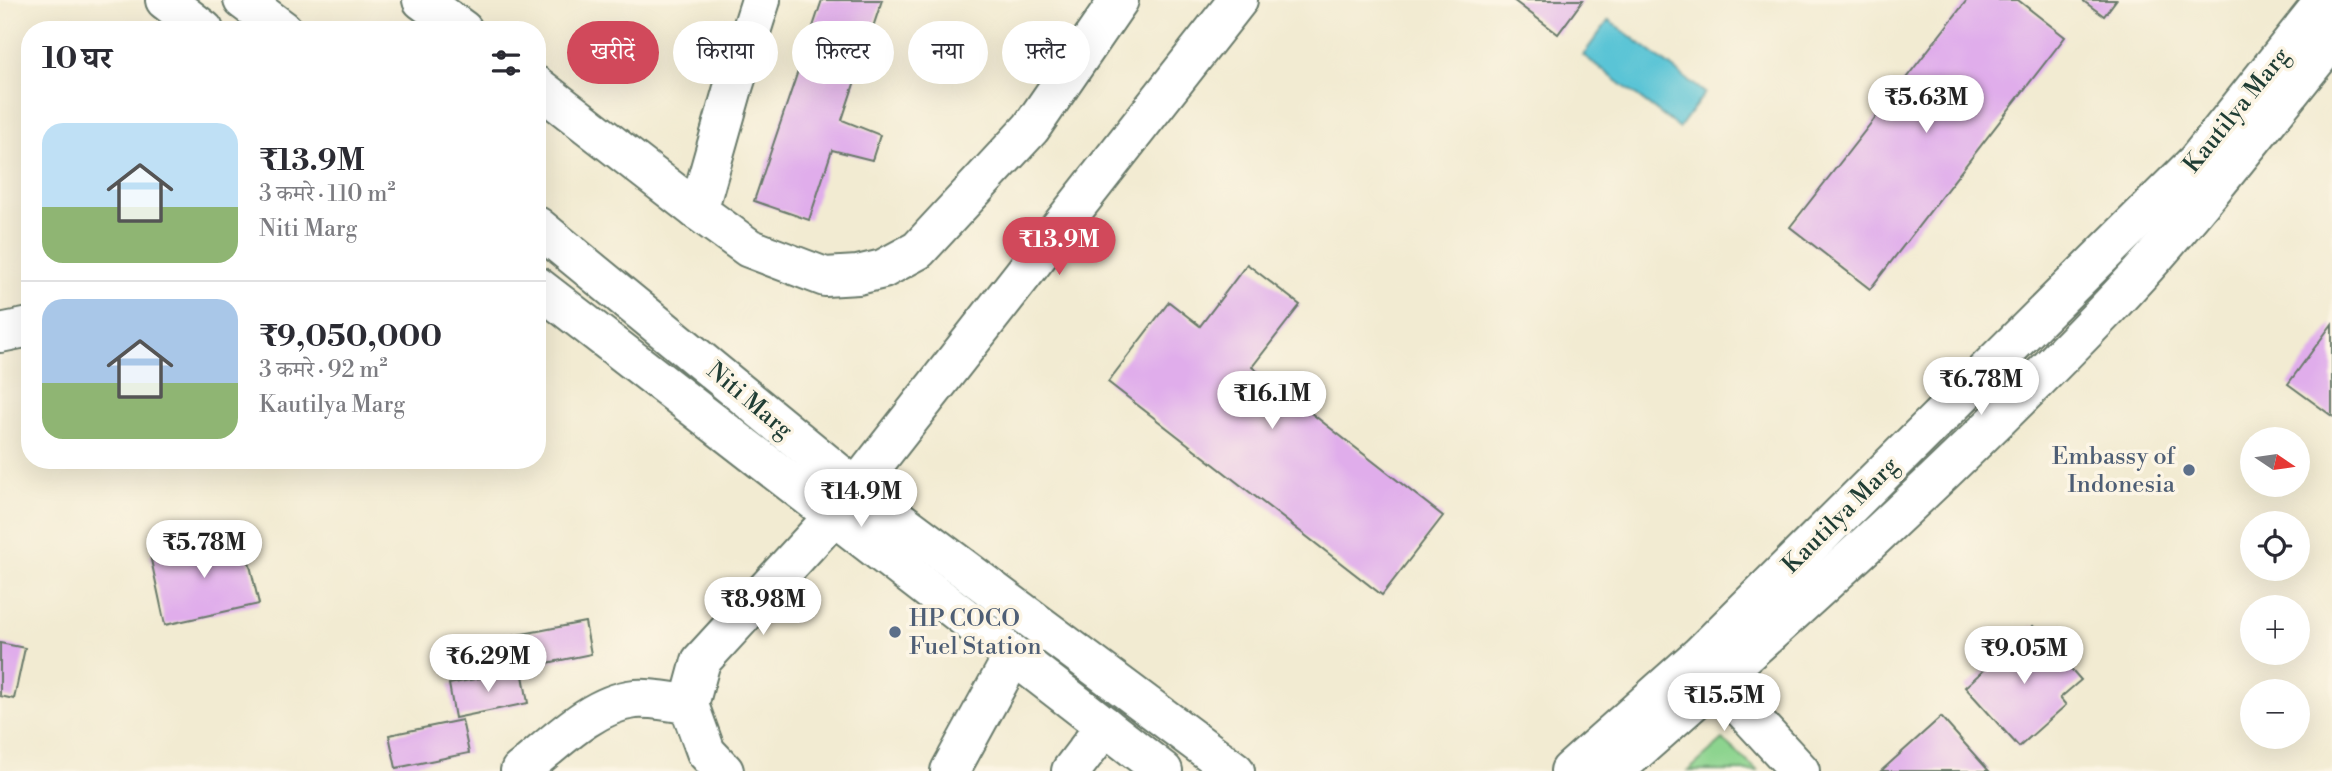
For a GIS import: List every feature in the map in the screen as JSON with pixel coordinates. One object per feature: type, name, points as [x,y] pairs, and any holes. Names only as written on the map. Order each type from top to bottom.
[{"type":"street","points":[[165,0],[192,21]]},
{"type":"street","points":[[243,0],[271,21]]},
{"type":"street","points":[[698,211],[761,0]]},
{"type":"street","points":[[546,93],[749,248],[825,276],[858,275],[883,270],[918,250],[1031,128],[1119,0]]},
{"type":"street","points":[[724,771],[706,752],[689,705],[701,661],[844,503],[1238,0]]},
{"type":"street","name":"Kautilya Marg","points":[[1614,771],[1708,667],[2196,162],[2325,0]]},
{"type":"street","points":[[424,1],[451,21]]},
{"type":"street","name":"Kautilya Marg","points":[[1570,771],[1708,667],[1770,633],[1961,456],[2109,307],[2187,218],[2332,40]]},
{"type":"street","name":"Niti Marg","points":[[546,234],[1013,656],[1163,771]]},
{"type":"street","name":"Niti Marg","points":[[546,292],[844,503],[1235,771]]},
{"type":"street","points":[[0,333],[21,329]]},
{"type":"street","points":[[950,771],[1013,656]]},
{"type":"street","points":[[1708,667],[1800,771]]},
{"type":"street","points":[[520,771],[597,712],[632,699],[660,699],[689,705]]},
{"type":"street","points":[[1071,771],[1105,726]]},
{"type":"green space","points":[[1723,740],[1758,771],[1688,771]]},
{"type":"water","points":[[1609,20],[1705,93],[1679,128],[1583,55]]},
{"type":"building","points":[[822,0],[882,0],[875,21],[815,21]]},
{"type":"building","points":[[1513,0],[1583,0],[1558,34]]},
{"type":"building","points":[[1967,0],[2018,0],[2065,37],[1870,289],[1790,227]]},
{"type":"building","points":[[2082,0],[2116,0],[2104,16]]},
{"type":"building","points":[[794,84],[854,84],[842,120],[880,135],[872,160],[832,150],[809,220],[754,201]]},
{"type":"building","points":[[1247,264],[1300,305],[1252,367],[1443,516],[1382,595],[1108,382],[1169,302],[1200,326]]},
{"type":"building","points":[[2332,324],[2332,416],[2288,384]]},
{"type":"building","points":[[243,535],[259,604],[165,625],[150,555]]},
{"type":"building","points":[[585,622],[591,654],[518,669],[512,636]]},
{"type":"building","points":[[2033,626],[2081,680],[2060,698],[2066,705],[2019,747],[1965,687]]},
{"type":"building","points":[[0,643],[25,648],[14,699],[0,696]]},
{"type":"building","points":[[522,670],[528,703],[455,718],[449,684]]},
{"type":"building","points":[[1941,717],[1989,771],[1881,771]]},
{"type":"building","points":[[462,720],[469,753],[396,768],[389,735]]},
{"type":"place","name":"Embassy of Indonesia","points":[[2189,470]]},
{"type":"place","name":"HP COCO Fuel Station","points":[[895,632]]}]
